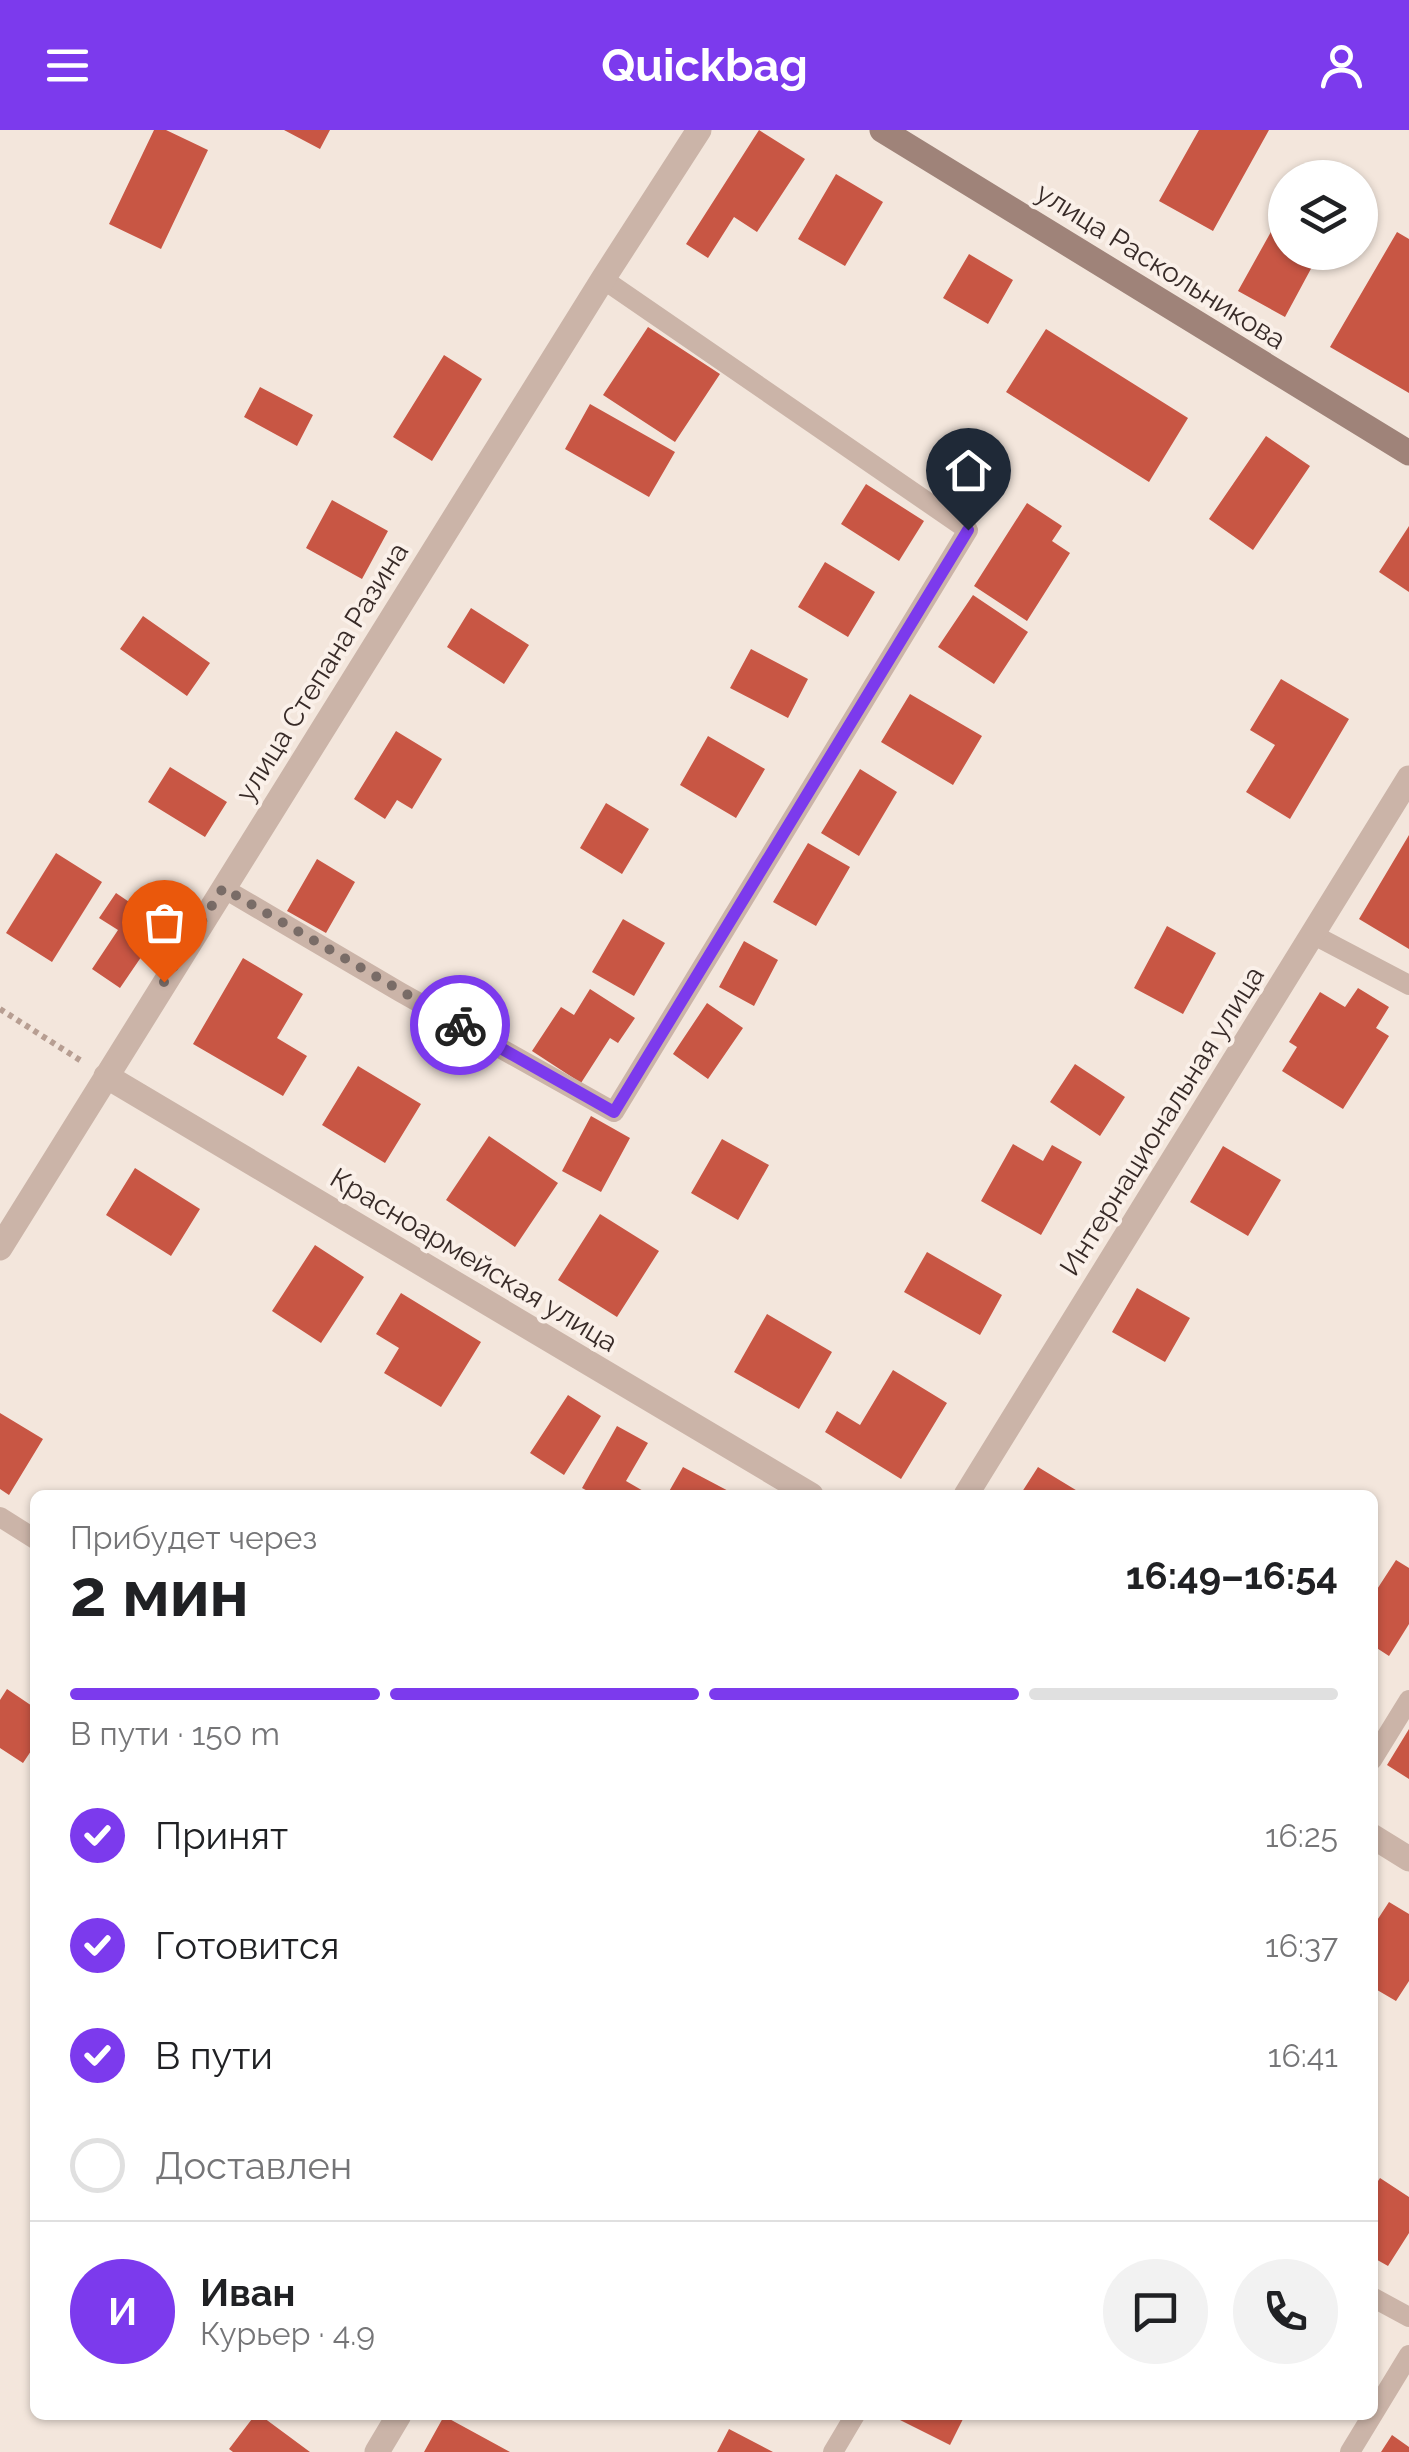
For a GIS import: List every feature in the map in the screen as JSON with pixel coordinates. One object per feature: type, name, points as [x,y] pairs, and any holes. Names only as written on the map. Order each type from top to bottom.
[{"type":"main road","name":"улица Раскольникова","points":[[882,130],[1409,453]]},
{"type":"street","name":"улица Степана Разина","points":[[0,1248],[699,130]]},
{"type":"street","name":"Интернациональная улица","points":[[969,1490],[1409,778]]},
{"type":"street","name":"Красноармейская улица","points":[[106,1076],[804,1490]]},
{"type":"street","points":[[1378,1840],[1409,1859]]},
{"type":"street","points":[[376,2452],[397,2420]]},
{"type":"lane","points":[[223,888],[614,1112],[968,530],[603,279]]},
{"type":"lane","points":[[1312,934],[1409,985]]},
{"type":"lane","points":[[0,1518],[30,1536]]},
{"type":"lane","points":[[1378,1750],[1409,1700]]},
{"type":"lane","points":[[1378,2300],[1409,2317]]},
{"type":"lane","points":[[1378,2406],[1409,2355]]},
{"type":"lane","points":[[833,2452],[852,2420]]},
{"type":"lane","points":[[1350,2452],[1369,2420]]},
{"type":"path","points":[[0,1009],[106,1076]]},
{"type":"building","points":[[154,130],[166,130],[208,150],[161,249],[109,224]]},
{"type":"building","points":[[284,130],[330,130],[320,149]]},
{"type":"building","points":[[759,130],[805,159],[757,232],[734,217],[708,258],[686,244]]},
{"type":"building","points":[[1199,130],[1269,130],[1213,231],[1159,201]]},
{"type":"building","points":[[836,174],[883,202],[845,266],[798,239]]},
{"type":"building","points":[[1397,232],[1409,239],[1409,393],[1330,347]]},
{"type":"building","points":[[1268,237],[1268,270],[1310,270],[1285,317],[1238,291]]},
{"type":"building","points":[[969,254],[1013,280],[988,324],[943,298]]},
{"type":"building","points":[[648,327],[720,374],[675,442],[603,395]]},
{"type":"building","points":[[1046,329],[1188,418],[1149,482],[1006,392]]},
{"type":"building","points":[[444,355],[482,379],[432,461],[393,437]]},
{"type":"building","points":[[260,387],[313,415],[297,446],[244,417]]},
{"type":"building","points":[[590,404],[675,452],[649,497],[565,449]]},
{"type":"building","points":[[1266,436],[1310,466],[1253,550],[1209,519]]},
{"type":"building","points":[[866,484],[924,521],[899,561],[841,524]]},
{"type":"building","points":[[332,500],[388,531],[362,579],[306,548]]},
{"type":"building","points":[[1027,503],[1062,526],[1052,541],[1070,553],[1027,621],[974,586]]},
{"type":"building","points":[[1409,526],[1409,592],[1379,572]]},
{"type":"building","points":[[825,562],[875,592],[848,637],[798,607]]},
{"type":"building","points":[[973,595],[1028,632],[994,684],[938,647]]},
{"type":"building","points":[[471,608],[529,645],[504,684],[447,647]]},
{"type":"building","points":[[143,616],[210,663],[187,696],[120,649]]},
{"type":"building","points":[[751,649],[808,679],[788,718],[730,688]]},
{"type":"building","points":[[1281,679],[1349,719],[1290,819],[1246,792],[1275,745],[1250,730]]},
{"type":"building","points":[[910,694],[982,736],[953,785],[881,742]]},
{"type":"building","points":[[396,731],[442,759],[412,809],[397,800],[385,819],[354,799]]},
{"type":"building","points":[[708,736],[765,769],[736,818],[680,785]]},
{"type":"building","points":[[170,767],[227,802],[205,837],[148,802]]},
{"type":"building","points":[[860,769],[897,792],[859,856],[821,833]]},
{"type":"building","points":[[606,803],[649,829],[622,874],[580,848]]},
{"type":"building","points":[[1409,835],[1409,949],[1359,919]]},
{"type":"building","points":[[808,843],[850,867],[816,926],[773,902]]},
{"type":"building","points":[[56,853],[102,882],[52,962],[6,933]]},
{"type":"building","points":[[317,859],[355,882],[326,933],[287,911]]},
{"type":"building","points":[[116,893],[163,925],[120,988],[92,969],[118,930],[99,918]]},
{"type":"building","points":[[623,919],[665,943],[634,996],[592,972]]},
{"type":"building","points":[[1167,926],[1216,953],[1183,1014],[1134,988]]},
{"type":"building","points":[[744,941],[778,960],[754,1006],[719,987]]},
{"type":"building","points":[[243,958],[303,994],[277,1038],[307,1056],[283,1096],[193,1044]]},
{"type":"building","points":[[1358,988],[1389,1007],[1376,1028],[1389,1036],[1343,1109],[1282,1071],[1297,1047],[1289,1042],[1320,992],[1345,1007]]},
{"type":"building","points":[[590,989],[635,1018],[618,1043],[610,1038],[581,1083],[532,1051],[561,1007],[574,1015]]},
{"type":"building","points":[[707,1003],[743,1028],[708,1079],[673,1054]]},
{"type":"building","points":[[1075,1064],[1125,1097],[1100,1136],[1050,1102]]},
{"type":"building","points":[[358,1066],[421,1104],[385,1163],[322,1125]]},
{"type":"building","points":[[591,1116],[630,1138],[601,1192],[562,1171]]},
{"type":"building","points":[[489,1136],[558,1183],[515,1247],[446,1200]]},
{"type":"building","points":[[722,1139],[769,1165],[738,1220],[691,1193]]},
{"type":"building","points":[[1013,1144],[1043,1161],[1052,1145],[1082,1162],[1041,1235],[981,1201]]},
{"type":"building","points":[[1223,1146],[1281,1180],[1248,1236],[1190,1202]]},
{"type":"building","points":[[135,1168],[200,1209],[171,1256],[106,1215]]},
{"type":"building","points":[[600,1214],[659,1251],[617,1317],[558,1280]]},
{"type":"building","points":[[315,1245],[364,1277],[321,1343],[272,1311]]},
{"type":"building","points":[[927,1252],[1002,1295],[980,1335],[904,1292]]},
{"type":"building","points":[[1137,1288],[1190,1318],[1165,1362],[1112,1332]]},
{"type":"building","points":[[401,1293],[481,1342],[441,1407],[384,1373],[399,1348],[376,1334]]},
{"type":"building","points":[[767,1314],[832,1352],[799,1409],[734,1372]]},
{"type":"building","points":[[893,1370],[947,1403],[901,1479],[825,1432],[837,1411],[860,1425]]},
{"type":"building","points":[[568,1395],[601,1416],[564,1475],[530,1453]]},
{"type":"building","points":[[0,1413],[43,1439],[9,1495],[0,1489]]},
{"type":"building","points":[[617,1426],[648,1443],[626,1481],[642,1490],[582,1488]]},
{"type":"building","points":[[683,1467],[727,1490],[670,1490]]},
{"type":"building","points":[[1038,1467],[1076,1490],[1023,1490]]},
{"type":"building","points":[[1396,1560],[1409,1568],[1409,1624],[1389,1656],[1378,1649],[1378,1588]]},
{"type":"building","points":[[7,1689],[30,1705],[30,1752],[23,1763],[0,1748],[0,1700]]},
{"type":"building","points":[[1409,1729],[1409,1779],[1387,1765]]},
{"type":"building","points":[[1389,1902],[1409,1914],[1409,1981],[1396,2001],[1378,1990],[1378,1919]]},
{"type":"building","points":[[1380,2178],[1409,2197],[1409,2233],[1388,2266],[1378,2260]]},
{"type":"building","points":[[251,2420],[267,2420],[310,2452],[233,2452],[229,2449]]},
{"type":"building","points":[[442,2420],[451,2420],[510,2452],[424,2452]]},
{"type":"building","points":[[900,2420],[962,2420],[950,2445]]},
{"type":"building","points":[[729,2429],[773,2452],[717,2452]]},
{"type":"building","points":[[1392,2435],[1409,2447],[1409,2452],[1381,2452]]},
{"type":"way so far","points":[[164,982],[223,888],[460,1025]]},
{"type":"route","points":[[460,1025],[614,1112],[968,530]]}]
